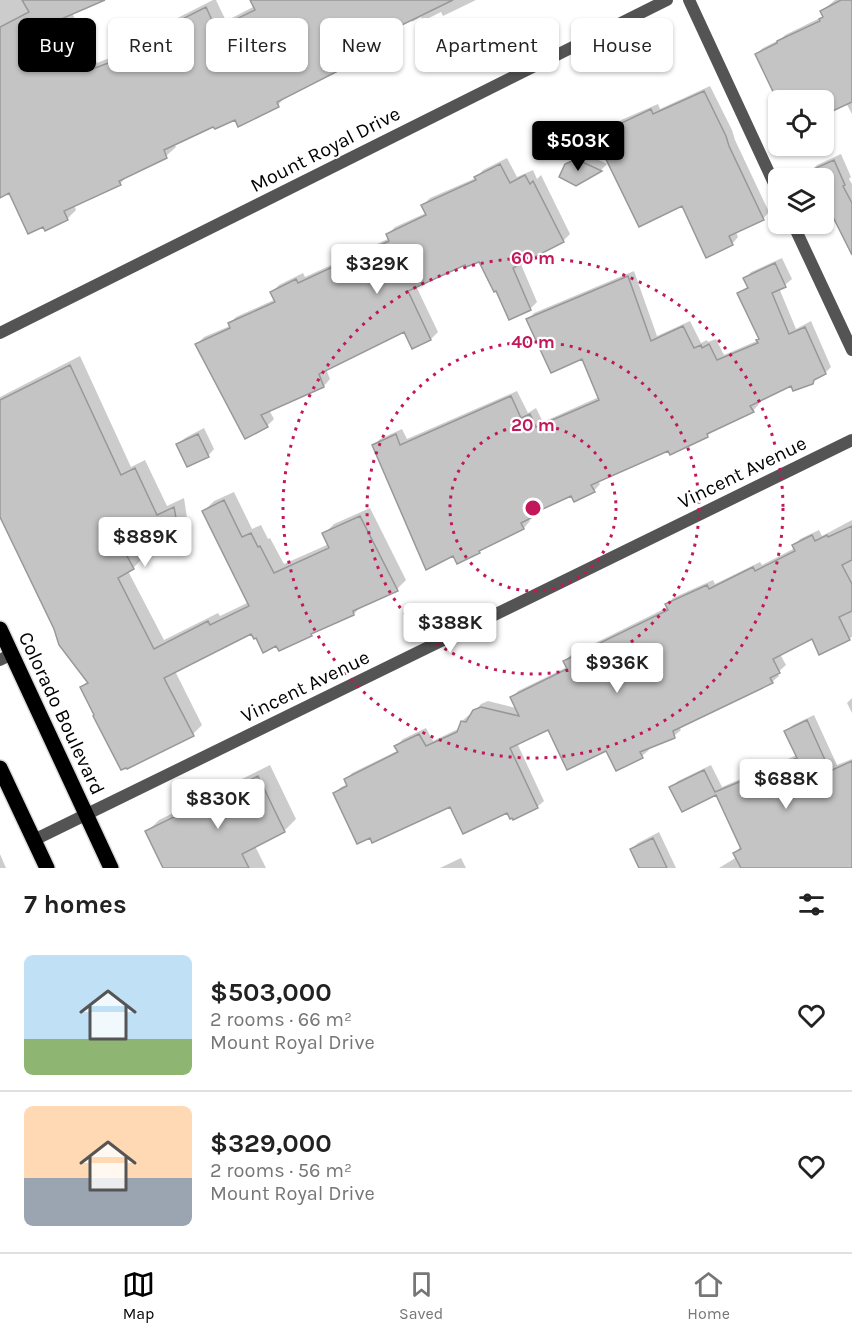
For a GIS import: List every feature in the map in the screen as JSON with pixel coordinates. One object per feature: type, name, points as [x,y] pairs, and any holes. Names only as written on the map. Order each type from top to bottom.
[{"type":"main road","name":"Colorado Boulevard","points":[[0,629],[6,657],[87,815],[111,868]]},
{"type":"main road","points":[[0,768],[47,868]]},
{"type":"street","name":"Mount Royal Drive","points":[[0,333],[667,0]]},
{"type":"street","points":[[689,0],[768,170]]},
{"type":"street","points":[[798,234],[852,350]]},
{"type":"street","name":"Vincent Avenue","points":[[34,840],[852,440]]},
{"type":"building","points":[[22,0],[105,0],[63,18],[18,18],[18,72],[96,72],[96,68],[108,63],[108,72],[194,72],[194,18],[184,18],[206,7],[211,18],[206,18],[206,72],[308,72],[308,18],[239,18],[255,10],[250,0],[453,0],[403,24],[403,18],[320,18],[320,72],[336,72],[277,102],[279,107],[238,127],[235,120],[215,129],[213,127],[164,150],[167,158],[119,181],[121,185],[64,211],[68,220],[45,231],[43,227],[28,234],[9,193],[0,198],[0,27],[29,12]]},
{"type":"building","points":[[841,0],[852,0],[852,102],[834,110],[834,90],[772,90],[755,54],[820,21],[819,19],[823,17],[820,11]]},
{"type":"building","points":[[704,91],[764,220],[729,236],[733,245],[706,258],[682,206],[639,227],[602,151],[620,142],[613,127],[651,109],[653,114]]},
{"type":"building","points":[[576,159],[602,171],[576,186],[559,177],[565,164]]},
{"type":"building","points":[[834,160],[845,185],[843,186],[852,203],[852,255],[834,219],[834,168],[816,168]]},
{"type":"building","points":[[500,164],[510,183],[525,175],[530,184],[533,181],[564,242],[513,268],[531,310],[509,320],[479,262],[466,267],[465,265],[408,291],[431,340],[412,349],[404,332],[319,374],[324,387],[261,415],[268,427],[245,439],[195,344],[230,328],[228,323],[275,302],[270,292],[296,279],[298,283],[389,241],[386,234],[426,215],[421,205],[476,180],[474,177]]},
{"type":"building","points":[[775,263],[786,287],[772,293],[789,334],[805,327],[826,374],[814,380],[813,384],[793,391],[791,386],[750,406],[754,412],[707,434],[708,437],[670,455],[668,451],[591,485],[595,492],[574,502],[571,496],[532,514],[533,517],[521,523],[524,529],[479,551],[480,553],[457,564],[453,556],[426,570],[372,445],[396,434],[400,445],[511,396],[521,418],[530,414],[536,427],[599,400],[582,359],[551,373],[526,319],[628,276],[651,341],[683,326],[694,348],[701,345],[702,348],[709,344],[717,360],[758,343],[756,340],[759,339],[737,293],[748,288],[743,278]]},
{"type":"building","points":[[70,365],[121,475],[135,468],[157,515],[174,507],[178,529],[127,556],[134,569],[118,578],[154,649],[208,621],[210,625],[249,606],[202,511],[224,500],[242,537],[251,533],[274,573],[329,548],[322,533],[360,516],[398,591],[353,611],[354,615],[279,651],[276,646],[263,653],[256,638],[254,639],[251,634],[164,678],[194,736],[121,770],[80,687],[88,683],[59,645],[54,629],[0,517],[0,400]]},
{"type":"building","points":[[198,434],[209,457],[187,467],[176,444]]},
{"type":"building","points":[[852,526],[852,560],[842,565],[852,584],[852,611],[839,617],[850,640],[819,655],[812,639],[773,659],[780,673],[770,678],[773,683],[673,731],[675,738],[640,752],[643,758],[616,771],[606,751],[567,770],[548,730],[510,748],[538,808],[513,820],[507,813],[463,834],[450,807],[372,843],[370,838],[357,844],[333,793],[347,786],[344,779],[398,752],[394,746],[419,734],[426,746],[457,732],[461,721],[466,722],[473,710],[481,707],[519,716],[510,697],[567,669],[563,661],[668,610],[665,604],[707,585],[709,589],[753,567],[755,571],[795,551],[792,545],[812,535],[815,541]]},
{"type":"building","points":[[807,720],[830,771],[852,761],[852,868],[741,868],[733,853],[741,849],[716,795],[682,812],[669,787],[704,770],[715,792],[797,758],[784,731]]},
{"type":"building","points":[[258,776],[285,832],[242,854],[249,868],[163,868],[145,831]]},
{"type":"building","points":[[653,838],[667,868],[639,868],[630,849]]}]
